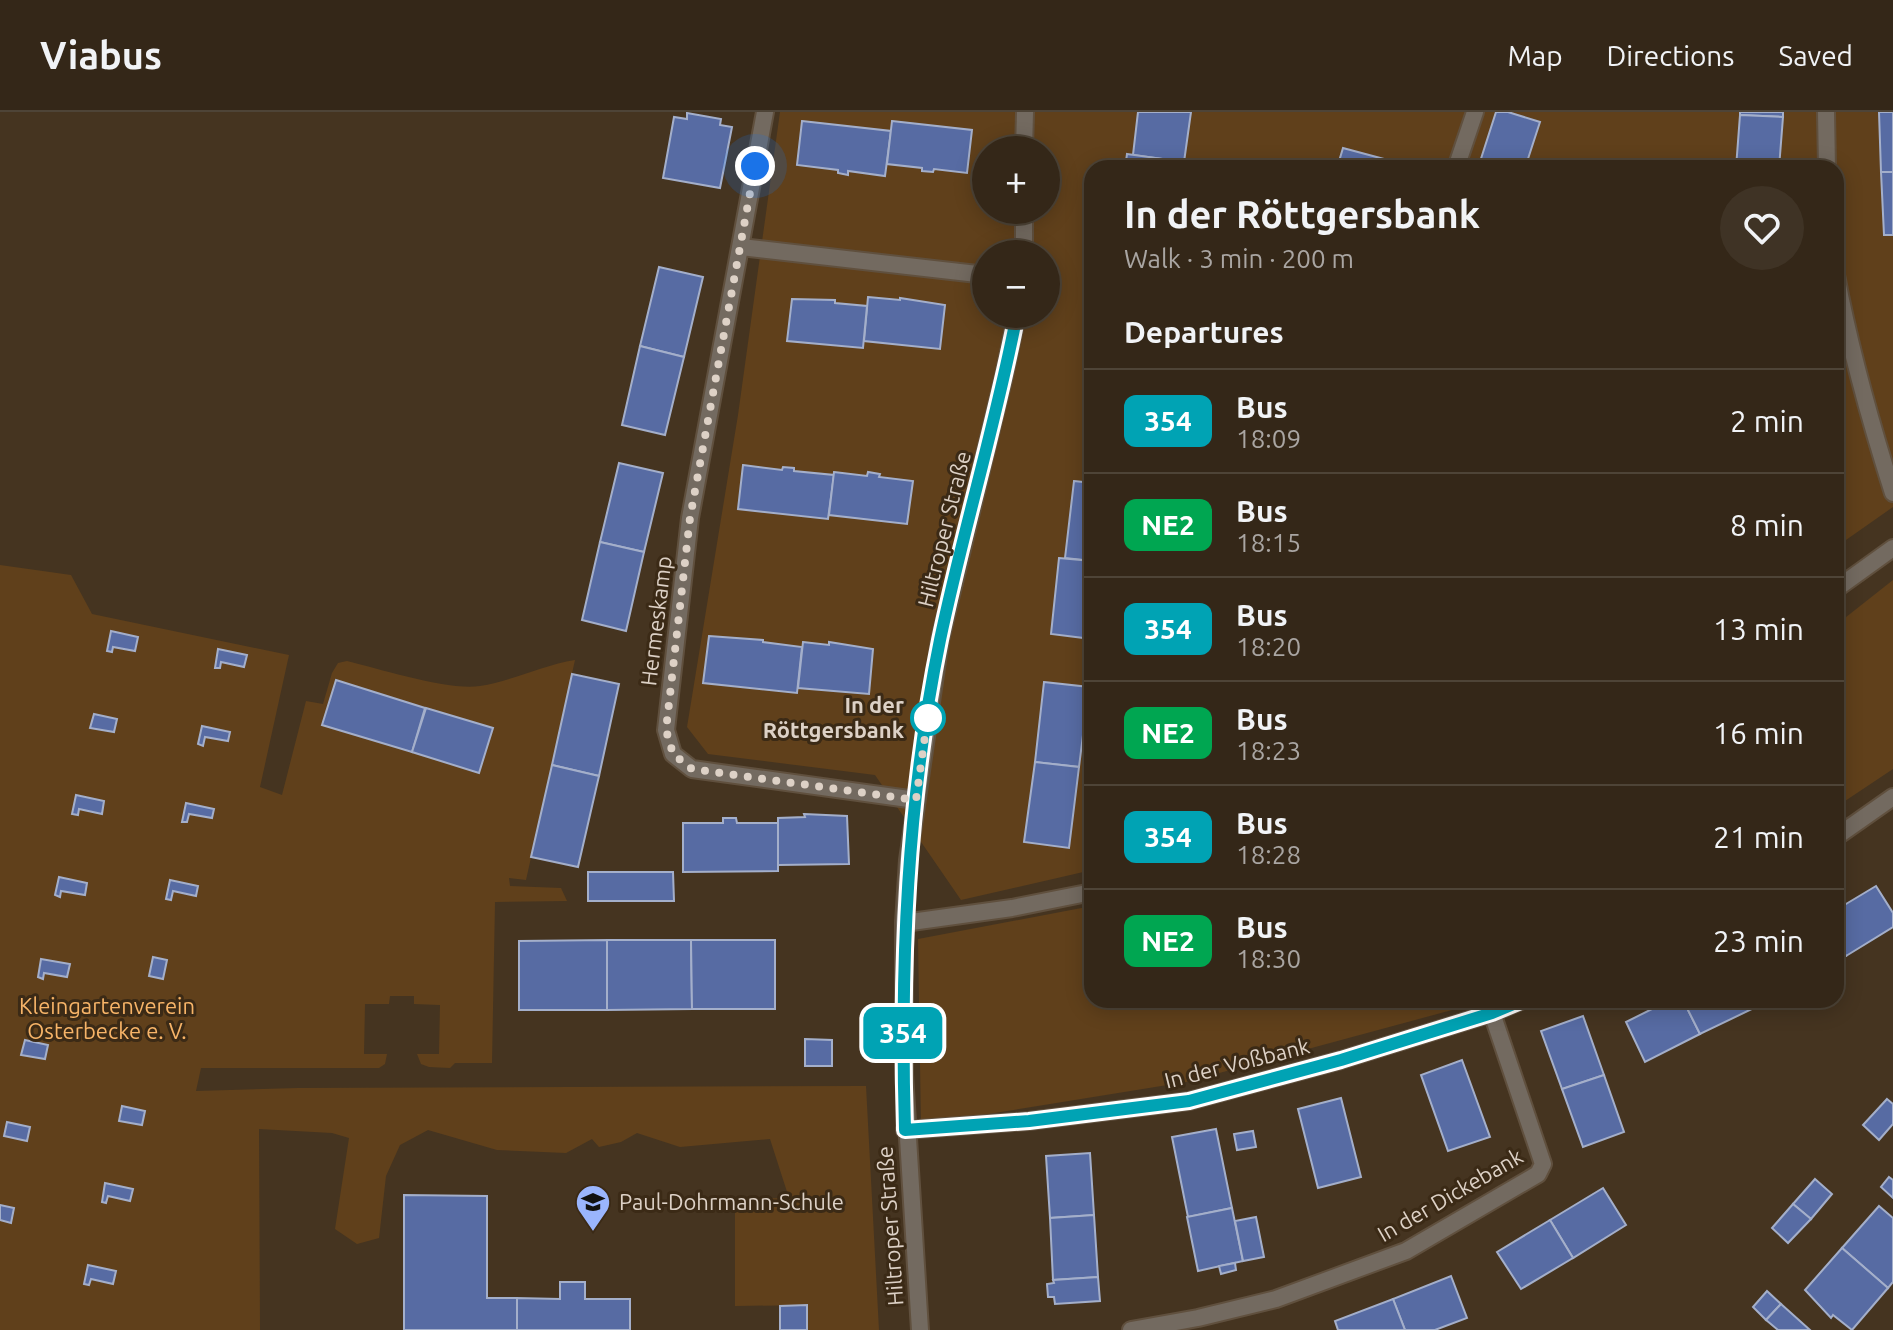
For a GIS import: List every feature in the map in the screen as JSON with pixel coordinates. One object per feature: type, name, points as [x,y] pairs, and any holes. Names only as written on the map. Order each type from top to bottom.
[{"type":"street","name":"Hermeskamp","points":[[765,112],[690,518],[666,730],[673,754],[692,769],[916,800]]},
{"type":"street","points":[[1024,136],[1025,112]]},
{"type":"street","points":[[1459,160],[1475,112]]},
{"type":"street","points":[[1826,112],[1827,160]]},
{"type":"street","points":[[741,247],[972,273]]},
{"type":"street","points":[[1844,316],[1893,493]]},
{"type":"street","name":"Hiltroper Straße","points":[[920,1330],[905,1130],[904,923],[908,860],[940,640],[1014,328]]},
{"type":"street","points":[[1844,583],[1893,548]]},
{"type":"street","points":[[1844,831],[1893,797]]},
{"type":"street","points":[[904,923],[1012,908],[1084,894]]},
{"type":"street","name":"In der Voßbank","points":[[905,1130],[1029,1121],[1189,1101],[1341,1060],[1504,1008]]},
{"type":"street","name":"In der Dickebank","points":[[1131,1330],[1276,1299],[1406,1251],[1538,1174],[1543,1164],[1492,1013]]},
{"type":"green space","points":[[780,112],[1893,112],[1893,507],[1844,541],[1844,160],[1084,160],[1084,872],[961,900],[875,775],[708,754],[687,727],[738,415]]},
{"type":"green space","name":"Kleingartenverein Osterbecke e. V.","points":[[0,565],[71,575],[92,614],[289,655],[260,787],[282,795],[306,701],[323,704],[338,663],[347,661],[414,678],[467,687],[492,684],[575,660],[526,880],[509,878],[510,886],[561,888],[567,901],[495,902],[492,1063],[455,1063],[450,1068],[421,1064],[417,1054],[439,1054],[440,1005],[414,1004],[414,996],[390,996],[389,1004],[365,1004],[364,1054],[387,1054],[385,1064],[379,1068],[201,1068],[196,1091],[866,1086],[879,1330],[807,1330],[807,1305],[735,1306],[735,1199],[789,1198],[770,1139],[680,1147],[637,1133],[621,1142],[599,1147],[592,1139],[566,1153],[497,1150],[428,1130],[400,1145],[386,1176],[379,1238],[357,1244],[335,1229],[349,1138],[332,1133],[259,1129],[260,1330],[0,1330]]},
{"type":"green space","points":[[1893,580],[1893,769],[1844,802],[1844,619]]},
{"type":"green space","points":[[1084,908],[1084,1008],[1459,1008],[1186,1082],[921,1125],[918,939]]},
{"type":"building","points":[[1138,112],[1191,112],[1184,160],[1133,155]]},
{"type":"building","points":[[1496,112],[1508,112],[1540,122],[1528,160],[1481,160]]},
{"type":"building","points":[[1740,112],[1783,112],[1783,117],[1740,115]]},
{"type":"building","points":[[1879,112],[1893,112],[1893,172],[1881,172]]},
{"type":"building","points":[[687,113],[721,119],[720,125],[732,127],[720,188],[663,178],[674,117],[687,119]]},
{"type":"building","points":[[1740,115],[1783,117],[1780,160],[1737,160]]},
{"type":"building","points":[[802,121],[891,131],[885,176],[848,171],[848,175],[838,173],[838,170],[797,165]]},
{"type":"building","points":[[892,121],[972,130],[967,173],[934,169],[933,172],[922,171],[922,168],[887,164]]},
{"type":"building","points":[[1343,148],[1384,159],[1384,160],[1339,160]]},
{"type":"building","points":[[1127,154],[1171,160],[1126,160]]},
{"type":"building","points":[[1881,172],[1893,172],[1893,235],[1884,235]]},
{"type":"building","points":[[659,267],[703,277],[684,357],[640,346]]},
{"type":"building","points":[[868,297],[945,305],[940,349],[864,341]]},
{"type":"building","points":[[792,299],[835,300],[835,303],[867,306],[863,348],[787,341]]},
{"type":"building","points":[[640,346],[684,357],[665,435],[622,425]]},
{"type":"building","points":[[619,463],[663,473],[644,552],[600,542]]},
{"type":"building","points":[[743,465],[782,470],[783,467],[794,468],[794,471],[834,475],[828,519],[738,509]]},
{"type":"building","points":[[834,472],[867,476],[868,472],[880,474],[879,477],[913,481],[907,524],[829,515]]},
{"type":"building","points":[[1074,481],[1084,482],[1084,560],[1065,558]]},
{"type":"building","points":[[600,542],[644,552],[626,631],[582,620]]},
{"type":"building","points":[[1059,558],[1084,560],[1084,638],[1051,634]]},
{"type":"building","points":[[111,631],[138,637],[135,651],[113,647],[112,652],[107,651]]},
{"type":"building","points":[[709,636],[802,647],[797,693],[703,683]]},
{"type":"building","points":[[803,642],[829,645],[829,642],[873,649],[869,694],[798,688]]},
{"type":"building","points":[[218,649],[247,655],[244,667],[221,662],[220,668],[215,668]]},
{"type":"building","points":[[572,674],[619,684],[599,776],[552,765]]},
{"type":"building","points":[[336,680],[425,708],[412,752],[322,725]]},
{"type":"building","points":[[1044,682],[1084,686],[1084,727],[1079,767],[1035,762]]},
{"type":"building","points":[[426,708],[493,728],[479,773],[412,752]]},
{"type":"building","points":[[94,714],[117,719],[114,732],[90,728]]},
{"type":"building","points":[[202,726],[230,732],[228,741],[205,737],[203,746],[198,744]]},
{"type":"building","points":[[1035,762],[1079,767],[1069,848],[1024,842]]},
{"type":"building","points":[[552,765],[599,776],[578,867],[531,857]]},
{"type":"building","points":[[76,795],[104,801],[102,814],[79,809],[78,815],[72,814]]},
{"type":"building","points":[[186,803],[214,809],[212,818],[189,814],[187,822],[182,822]]},
{"type":"building","points":[[804,814],[847,816],[849,864],[778,865],[778,818],[805,817]]},
{"type":"building","points":[[723,818],[736,818],[737,823],[778,823],[778,871],[683,872],[683,823],[723,823]]},
{"type":"building","points":[[588,872],[673,872],[674,901],[588,901]]},
{"type":"building","points":[[59,877],[87,883],[85,895],[61,891],[60,897],[55,895]]},
{"type":"building","points":[[170,880],[198,886],[196,896],[173,891],[171,900],[166,899]]},
{"type":"building","points":[[1876,886],[1893,913],[1893,927],[1846,956],[1844,905]]},
{"type":"building","points":[[607,940],[607,1010],[519,1010],[519,941]]},
{"type":"building","points":[[607,940],[691,940],[692,1009],[607,1010]]},
{"type":"building","points":[[691,940],[775,940],[775,1009],[692,1009]]},
{"type":"building","points":[[153,957],[167,960],[163,979],[149,976]]},
{"type":"building","points":[[41,959],[70,964],[67,977],[44,973],[43,979],[38,977]]},
{"type":"building","points":[[1654,1008],[1687,1008],[1700,1034],[1645,1062],[1626,1022]]},
{"type":"building","points":[[1687,1008],[1754,1008],[1700,1034]]},
{"type":"building","points":[[1583,1016],[1604,1075],[1562,1089],[1541,1031]]},
{"type":"building","points":[[805,1039],[832,1040],[832,1066],[805,1066]]},
{"type":"building","points":[[25,1040],[48,1045],[45,1059],[21,1055]]},
{"type":"building","points":[[1462,1060],[1490,1137],[1448,1151],[1421,1075]]},
{"type":"building","points":[[1604,1075],[1624,1132],[1583,1147],[1562,1089]]},
{"type":"building","points":[[1341,1098],[1361,1177],[1318,1188],[1298,1109]]},
{"type":"building","points":[[1887,1099],[1893,1104],[1893,1124],[1879,1140],[1863,1125]]},
{"type":"building","points":[[122,1106],[145,1111],[142,1125],[119,1121]]},
{"type":"building","points":[[7,1122],[30,1127],[27,1141],[4,1136]]},
{"type":"building","points":[[1216,1129],[1232,1208],[1188,1217],[1172,1137]]},
{"type":"building","points":[[1253,1131],[1256,1147],[1237,1150],[1234,1134]]},
{"type":"building","points":[[1090,1153],[1094,1215],[1050,1218],[1046,1156]]},
{"type":"building","points":[[1889,1177],[1893,1180],[1893,1198],[1881,1187]]},
{"type":"building","points":[[1815,1179],[1832,1194],[1811,1219],[1793,1204]]},
{"type":"building","points":[[105,1183],[133,1189],[130,1201],[108,1196],[106,1203],[102,1202]]},
{"type":"building","points":[[1603,1188],[1626,1225],[1573,1258],[1550,1220]]},
{"type":"building","points":[[404,1195],[487,1196],[487,1298],[517,1298],[517,1330],[404,1330]]},
{"type":"building","points":[[1793,1204],[1811,1219],[1788,1243],[1772,1228]]},
{"type":"building","points":[[0,1205],[14,1208],[11,1223],[0,1220]]},
{"type":"building","points":[[1879,1206],[1893,1218],[1893,1282],[1888,1288],[1842,1248]]},
{"type":"building","points":[[1232,1208],[1243,1261],[1198,1271],[1187,1217]]},
{"type":"building","points":[[1094,1215],[1098,1277],[1053,1280],[1050,1218]]},
{"type":"building","points":[[1256,1217],[1264,1257],[1243,1261],[1235,1221]]},
{"type":"building","points":[[1550,1220],[1573,1258],[1521,1289],[1497,1252]]},
{"type":"building","points":[[1842,1248],[1888,1288],[1852,1330],[1833,1315],[1831,1318],[1805,1290]]},
{"type":"building","points":[[1235,1263],[1236,1270],[1221,1274],[1219,1266]]},
{"type":"building","points":[[88,1265],[116,1271],[113,1284],[91,1279],[89,1285],[84,1284]]},
{"type":"building","points":[[1451,1276],[1467,1318],[1435,1330],[1405,1330],[1393,1299]]},
{"type":"building","points":[[1098,1277],[1100,1301],[1055,1304],[1054,1297],[1048,1297],[1047,1284],[1054,1283],[1053,1280]]},
{"type":"building","points":[[560,1282],[585,1282],[585,1299],[630,1299],[630,1330],[517,1330],[517,1298],[560,1299]]},
{"type":"building","points":[[1767,1291],[1781,1304],[1766,1320],[1753,1307]]},
{"type":"building","points":[[1393,1299],[1405,1330],[1338,1330],[1335,1321]]},
{"type":"building","points":[[1781,1304],[1810,1330],[1778,1330],[1766,1320]]},
{"type":"building","points":[[807,1305],[807,1330],[780,1330],[780,1306]]},
{"type":"bus line","name":"354","points":[[1014,328],[940,640],[916,800],[904,923],[905,1130],[1029,1121],[1189,1101],[1341,1060],[1504,1008]]},
{"type":"place","name":"In der Röttgersbank","points":[[928,718]]},
{"type":"place","name":"Paul-Dohrmann-Schule","points":[[593,1233]]},
{"type":"route","points":[[755,166],[690,518],[666,730],[673,754],[692,769],[916,800],[928,715],[928,718]]}]
